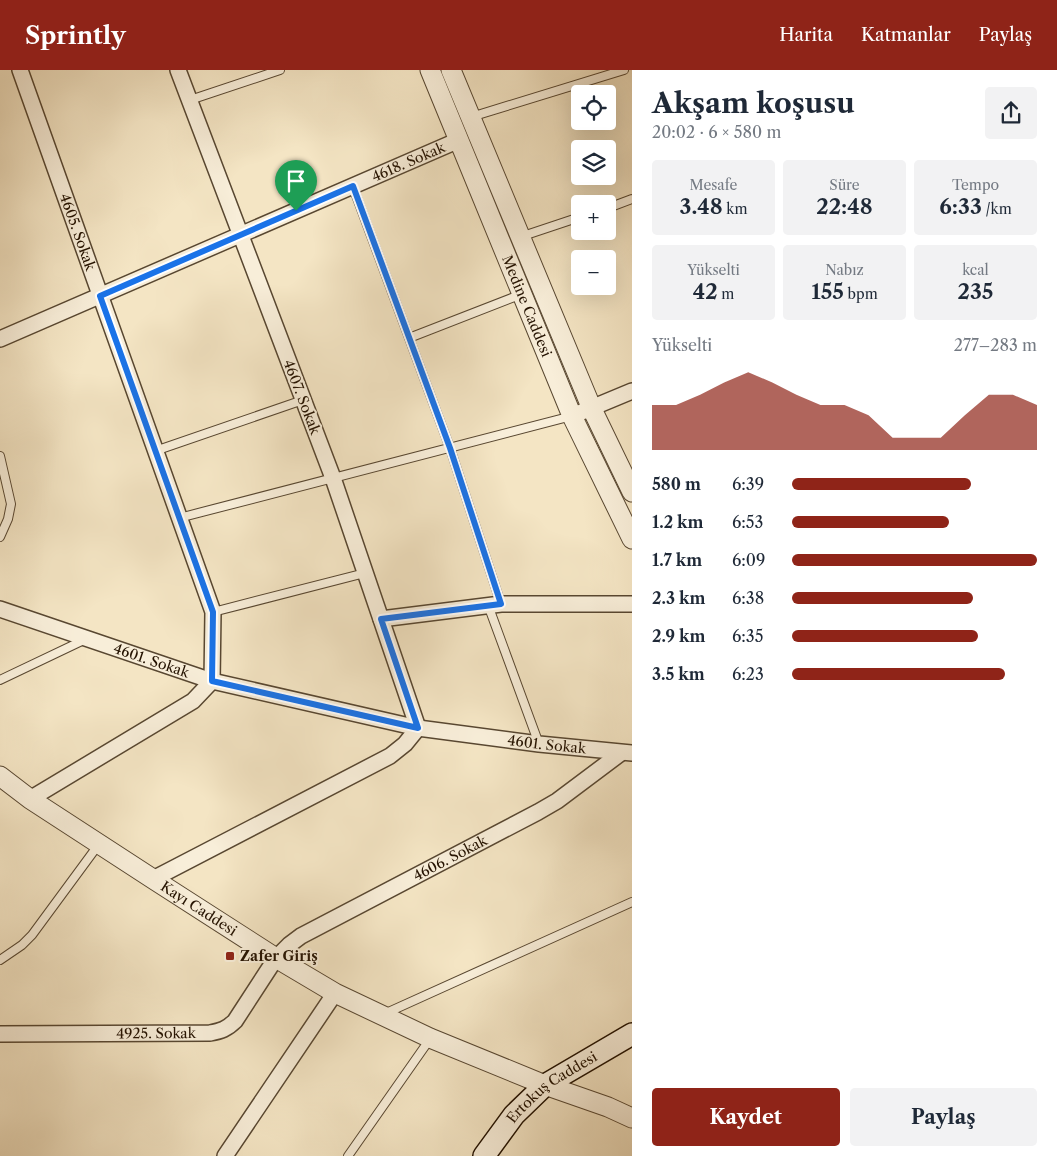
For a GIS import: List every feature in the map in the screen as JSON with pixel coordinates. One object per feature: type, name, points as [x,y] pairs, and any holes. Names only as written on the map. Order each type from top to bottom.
[{"type":"main road","name":"Ertokuş Caddesi","points":[[484,1156],[514,1115],[545,1085],[632,1034]]},
{"type":"street","name":"4605. Sokak","points":[[20,70],[213,612],[212,681]]},
{"type":"street","name":"4607. Sokak","points":[[178,70],[333,478],[418,728]]},
{"type":"street","name":"Medine Caddesi","points":[[430,70],[572,416],[632,539]]},
{"type":"street","name":"Medine Caddesi","points":[[451,70],[592,409],[632,492]]},
{"type":"street","name":"4618. Sokak","points":[[0,339],[459,140]]},
{"type":"street","points":[[572,416],[632,392]]},
{"type":"street","points":[[381,619],[495,604],[632,604]]},
{"type":"street","name":"4601. Sokak","points":[[0,609],[212,681],[418,728],[539,744],[627,753]]},
{"type":"street","points":[[30,799],[193,701],[212,681]]},
{"type":"street","points":[[153,879],[390,756],[405,744],[418,728]]},
{"type":"street","name":"4606. Sokak","points":[[276,958],[289,945],[318,926],[544,808],[627,753]]},
{"type":"street","name":"Kayı Caddesi","points":[[1,779],[276,958],[336,993],[430,1038],[632,1118]]},
{"type":"street","name":"4925. Sokak","points":[[0,1034],[200,1033],[221,1031],[228,1028],[235,1021],[276,958]]},
{"type":"street","points":[[225,1156],[336,993]]},
{"type":"lane","points":[[190,100],[280,70]]},
{"type":"lane","points":[[470,117],[624,70]]},
{"type":"lane","points":[[353,186],[450,448],[495,604],[539,744]]},
{"type":"lane","points":[[616,205],[632,199]]},
{"type":"lane","points":[[520,237],[571,220]]},
{"type":"lane","points":[[409,338],[522,294]]},
{"type":"lane","points":[[155,451],[303,400]]},
{"type":"lane","points":[[179,518],[572,416]]},
{"type":"lane","points":[[0,456],[11,504],[8,519],[0,537]]},
{"type":"lane","points":[[213,612],[365,573]]},
{"type":"lane","points":[[0,680],[87,639]]},
{"type":"lane","points":[[0,960],[22,946],[32,935],[99,844]]},
{"type":"lane","points":[[382,1015],[632,902]]},
{"type":"lane","points":[[348,1156],[430,1038]]},
{"type":"place","name":"Zafer Giriş","points":[[230,956]]},
{"type":"route","points":[[353,186],[450,448],[501,604],[381,619],[418,728],[212,681],[213,612],[100,296],[296,211],[353,186]]}]
